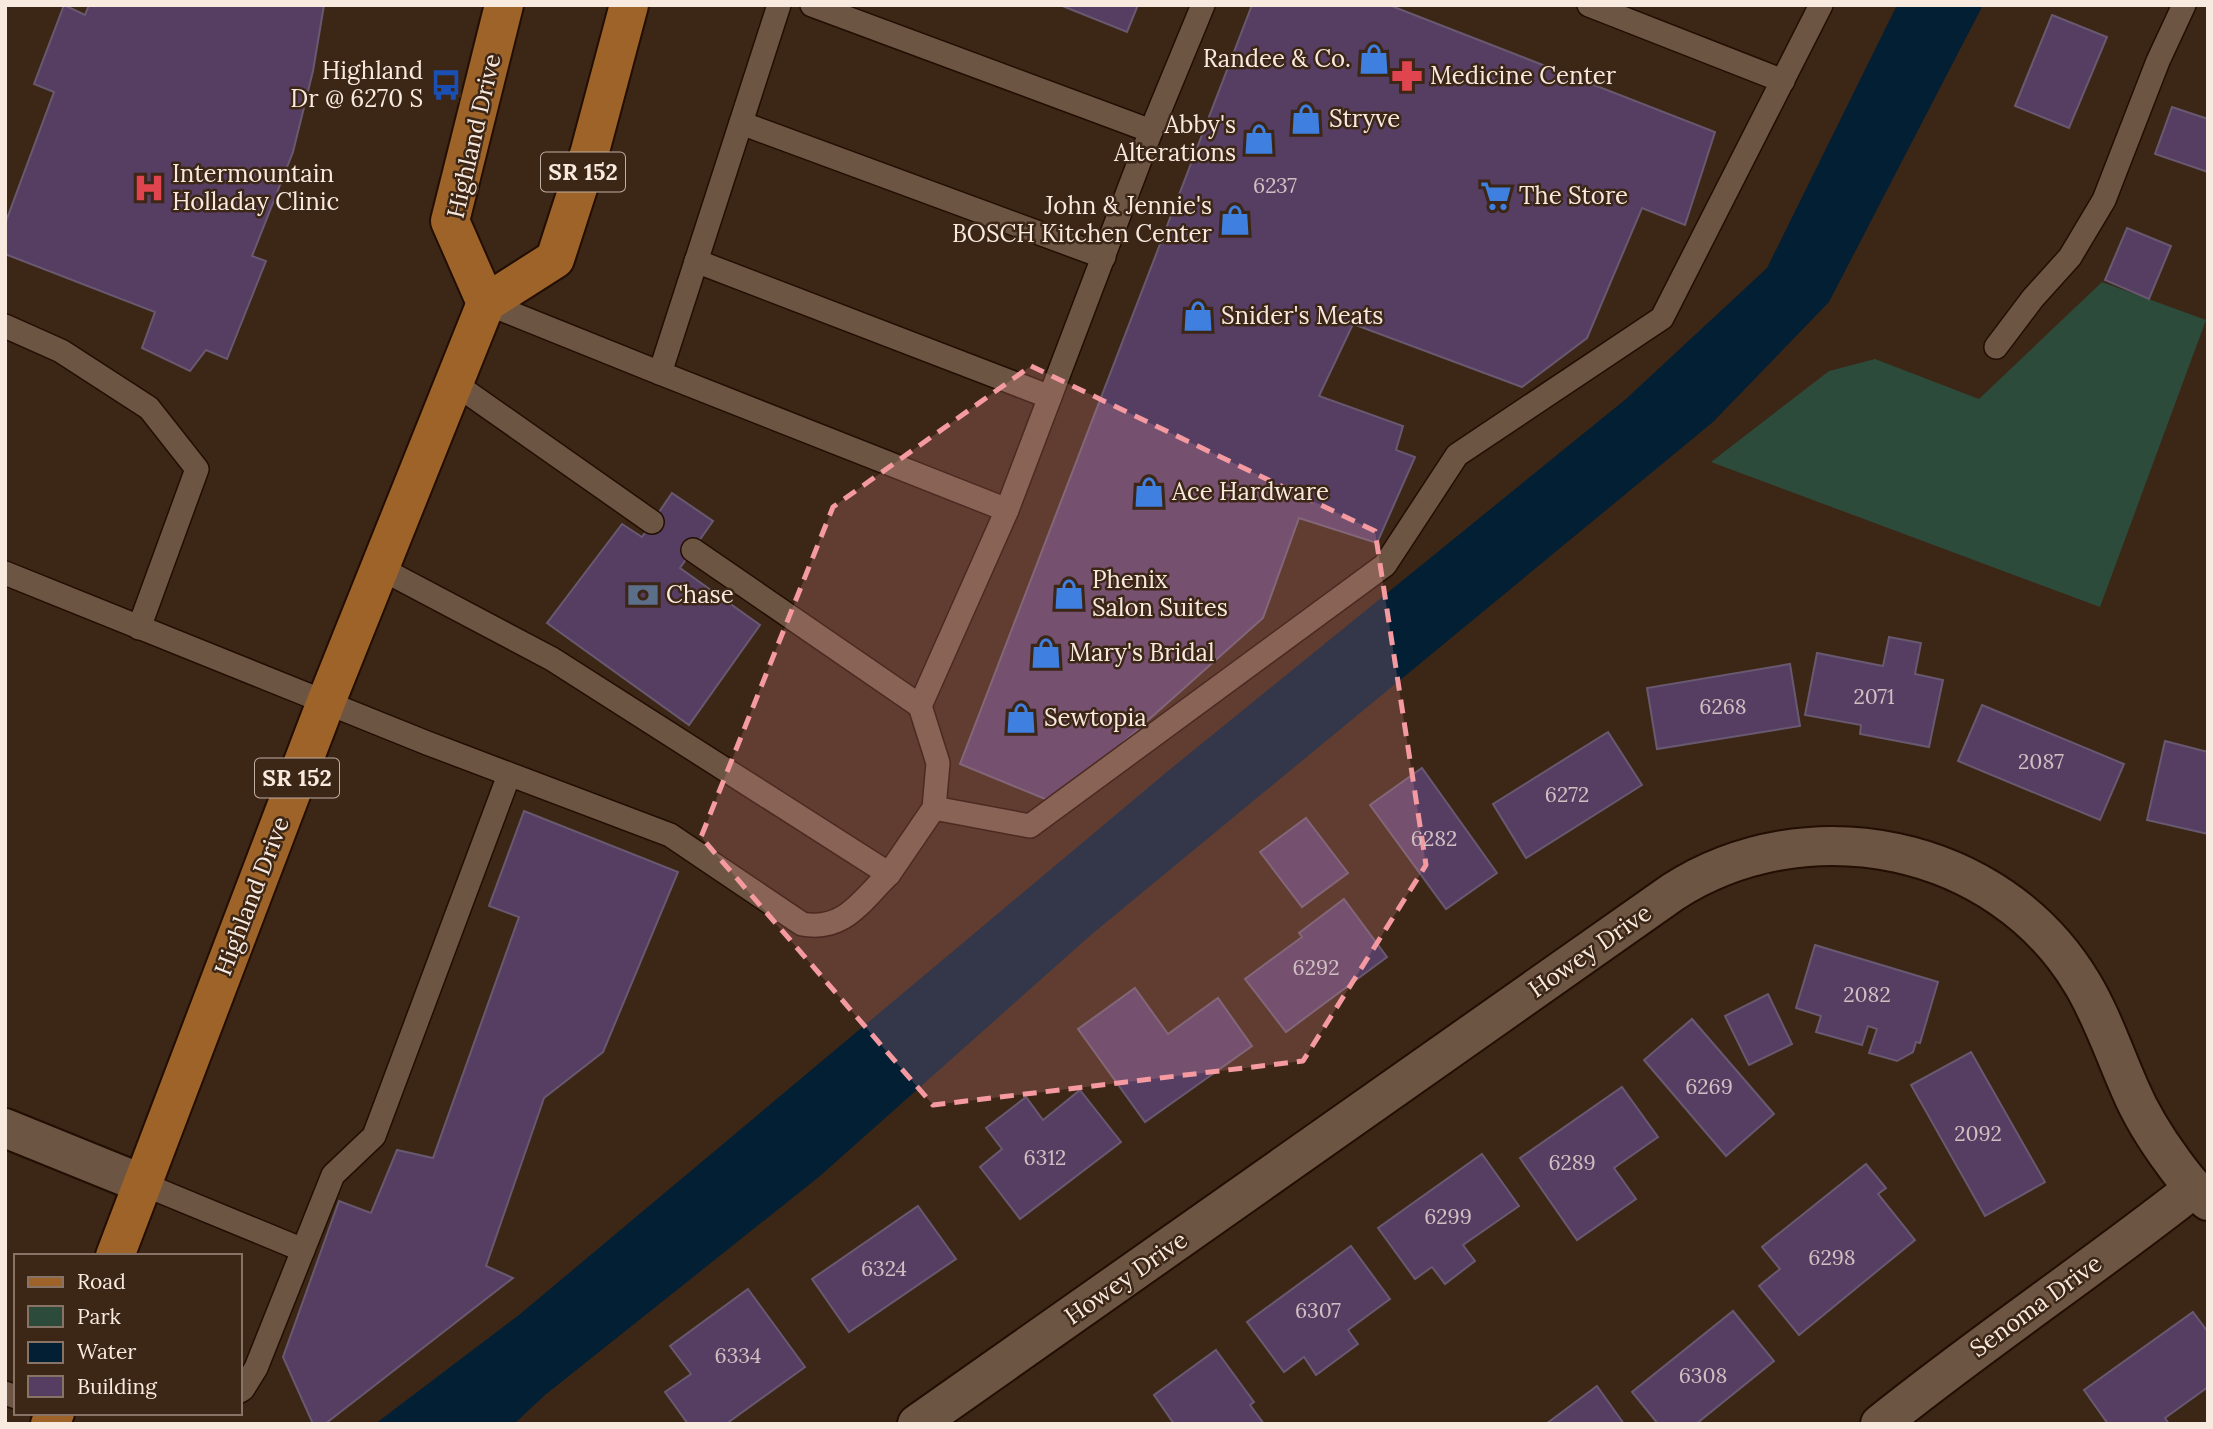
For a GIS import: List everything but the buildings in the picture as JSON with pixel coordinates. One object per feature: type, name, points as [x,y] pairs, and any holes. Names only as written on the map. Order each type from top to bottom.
[{"type":"main road","name":"Highland Drive","points":[[116,1254],[326,702],[486,303],[450,221],[505,5]]},
{"type":"main road","name":"SR 152","points":[[486,303],[555,259],[590,151],[629,5]]},
{"type":"street","name":"Howey Drive","points":[[917,1424],[1672,892],[1697,876],[1725,864],[1784,849],[1848,845],[1887,850],[1926,861],[1965,877],[2000,897],[2031,922],[2057,949],[2081,981],[2099,1015],[2145,1121],[2200,1195]]},
{"type":"street","points":[[5,1128],[142,1184]]},
{"type":"street","name":"Senoma Drive","points":[[1880,1424],[1941,1374],[2134,1235],[2200,1195]]},
{"type":"lane","points":[[660,373],[779,5]]},
{"type":"lane","points":[[812,5],[1151,131]]},
{"type":"lane","points":[[920,706],[1007,510],[1151,131],[1203,5]]},
{"type":"lane","points":[[1588,5],[1783,81]]},
{"type":"lane","points":[[934,808],[1030,826],[1385,565],[1457,455],[1662,318],[1821,5]]},
{"type":"lane","points":[[1996,347],[2032,298],[2070,257],[2104,200],[2158,61],[2184,5]]},
{"type":"lane","points":[[741,123],[1104,257]]},
{"type":"lane","points":[[696,261],[1050,397]]},
{"type":"lane","points":[[486,303],[1007,510]]},
{"type":"lane","points":[[5,326],[61,351],[149,408],[197,469],[139,628]]},
{"type":"lane","points":[[454,383],[652,522]]},
{"type":"lane","points":[[5,573],[509,775],[670,835],[802,924],[818,927],[842,921],[889,874],[934,808],[938,762],[920,706],[693,550]]},
{"type":"lane","points":[[380,568],[552,659],[889,874]]},
{"type":"lane","points":[[242,1390],[256,1368],[333,1175],[374,1136],[509,775]]},
{"type":"lane","points":[[142,1184],[303,1250]]},
{"type":"highlighted area","points":[[1031,366],[1375,531],[1426,865],[1303,1061],[933,1105],[701,837],[833,507]]},
{"type":"green space","points":[[2102,282],[2206,320],[2100,607],[1711,462],[1829,371],[1875,359],[1979,399]]},
{"type":"water","points":[[1897,5],[1983,5],[1829,302],[1713,422],[1092,934],[820,1176],[545,1395],[514,1424],[375,1424],[519,1315],[1168,771],[1626,399],[1767,268]]},
{"type":"place","name":"Randee & Co.","points":[[1374,59]]},
{"type":"place","name":"Medicine Center","points":[[1407,76]]},
{"type":"place","name":"Highland Dr @ 6270 S","points":[[446,85]]},
{"type":"place","name":"Stryve","points":[[1306,119]]},
{"type":"place","name":"Abby's Alterations","points":[[1259,139]]},
{"type":"place","name":"Intermountain Holladay Clinic","points":[[149,188]]},
{"type":"place","name":"The Store","points":[[1496,196]]},
{"type":"place","name":"John & Jennie's BOSCH Kitchen Center","points":[[1235,220]]},
{"type":"place","name":"Snider's Meats","points":[[1198,316]]},
{"type":"place","name":"Ace Hardware","points":[[1149,492]]},
{"type":"place","name":"Phenix Salon Suites","points":[[1069,594]]},
{"type":"place","name":"Chase","points":[[643,595]]},
{"type":"place","name":"Mary's Bridal","points":[[1046,653]]},
{"type":"place","name":"Sewtopia","points":[[1021,718]]}]
